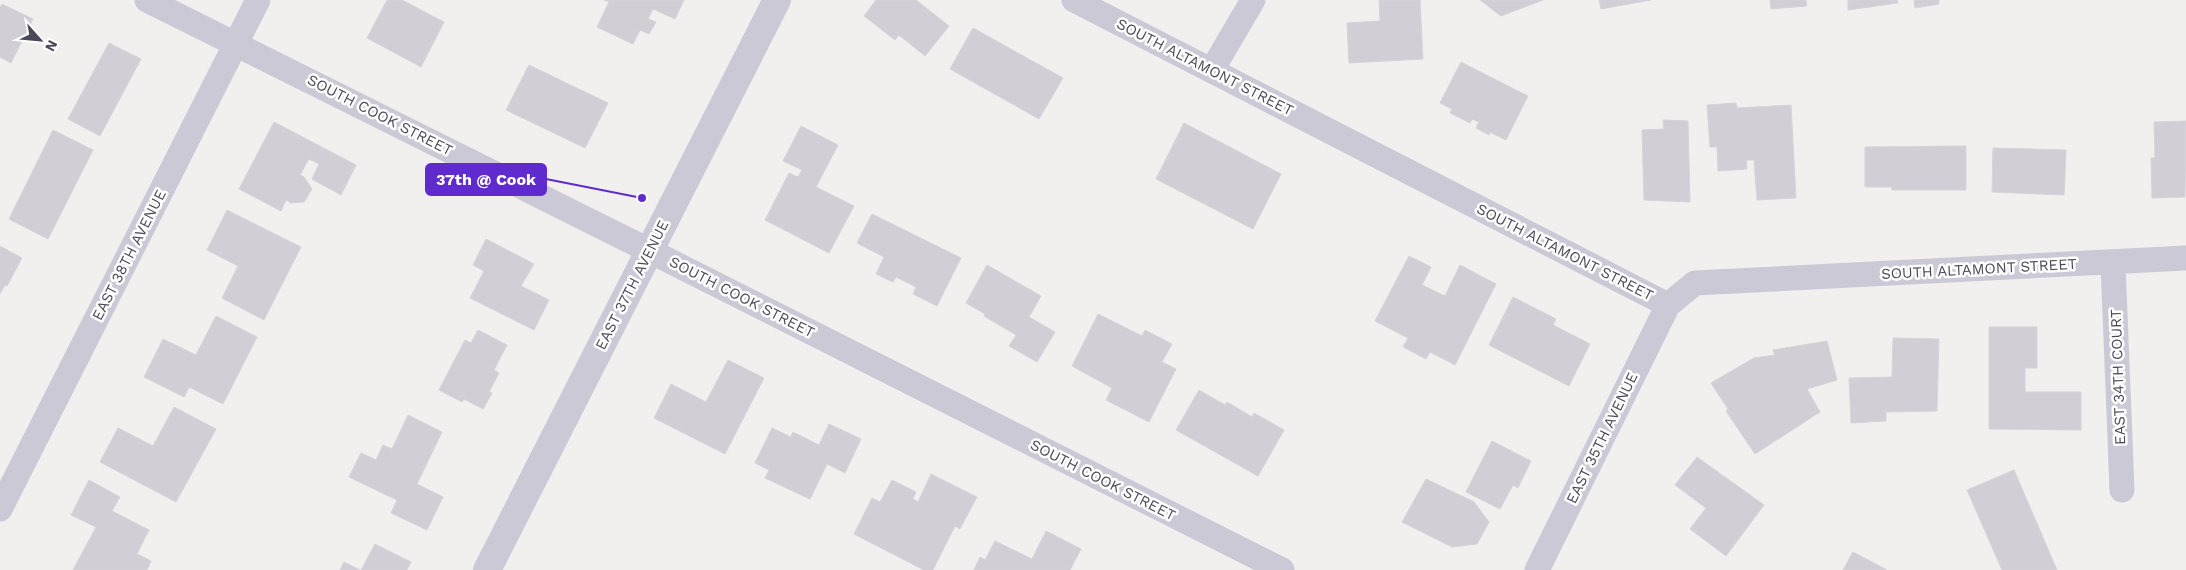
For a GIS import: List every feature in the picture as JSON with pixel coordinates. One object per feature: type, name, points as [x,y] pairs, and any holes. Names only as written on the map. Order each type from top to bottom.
[{"type":"street","name":"SOUTH COOK STREET","points":[[147,0],[236,43],[1282,570]]},
{"type":"street","name":"EAST 38TH AVENUE","points":[[0,509],[258,0]]},
{"type":"street","name":"EAST 37TH AVENUE","points":[[487,570],[776,0]]},
{"type":"street","name":"SOUTH ALTAMONT STREET","points":[[1074,0],[1668,305],[1695,282],[2186,258]]},
{"type":"street","points":[[1212,70],[1252,0]]},
{"type":"street","name":"EAST 34TH COURT","points":[[2113,263],[2122,490]]},
{"type":"street","name":"EAST 35TH AVENUE","points":[[1537,570],[1668,305]]},
{"type":"building","points":[[387,0],[402,0],[444,22],[421,67],[367,38]]},
{"type":"building","points":[[604,0],[684,0],[675,19],[653,9],[648,19],[656,22],[649,34],[640,30],[633,44],[597,27],[609,2]]},
{"type":"building","points":[[876,0],[916,0],[949,26],[925,56],[899,35],[895,40],[864,16]]},
{"type":"building","points":[[1379,0],[1420,0],[1423,59],[1349,63],[1347,23],[1380,21]]},
{"type":"building","points":[[1480,0],[1543,0],[1501,16]]},
{"type":"building","points":[[1599,0],[1651,0],[1601,9]]},
{"type":"building","points":[[1770,0],[1806,0],[1807,6],[1771,9]]},
{"type":"building","points":[[1848,0],[1897,0],[1898,3],[1848,10]]},
{"type":"building","points":[[1914,0],[1939,0],[1939,4],[1915,8]]},
{"type":"building","points":[[2,4],[33,19],[11,63],[0,57],[0,8]]},
{"type":"building","points":[[973,28],[1063,78],[1039,119],[950,69]]},
{"type":"building","points":[[109,43],[141,59],[100,136],[68,119]]},
{"type":"building","points":[[1461,62],[1528,96],[1506,140],[1490,132],[1489,135],[1476,128],[1479,122],[1472,119],[1470,123],[1450,113],[1452,109],[1440,103]]},
{"type":"building","points":[[529,65],[608,103],[585,148],[506,110]]},
{"type":"building","points":[[1736,103],[1737,108],[1791,105],[1796,198],[1757,200],[1754,160],[1746,160],[1747,169],[1718,171],[1717,147],[1710,147],[1707,105]]},
{"type":"building","points":[[1663,120],[1688,121],[1690,202],[1644,200],[1642,130],[1664,129]]},
{"type":"building","points":[[2186,121],[2185,197],[2152,198],[2151,158],[2155,158],[2154,122]]},
{"type":"building","points":[[274,122],[356,165],[341,195],[312,179],[319,164],[309,159],[300,175],[304,177],[312,189],[304,202],[291,203],[286,200],[281,211],[239,189]]},
{"type":"building","points":[[1184,123],[1281,174],[1253,229],[1156,179]]},
{"type":"building","points":[[801,126],[838,145],[816,187],[854,206],[829,253],[765,220],[789,173],[798,177],[802,170],[783,161]]},
{"type":"building","points":[[53,130],[93,150],[48,239],[9,219]]},
{"type":"building","points":[[1966,146],[1966,190],[1892,190],[1892,187],[1865,187],[1865,147]]},
{"type":"building","points":[[1993,148],[2066,150],[2064,195],[1992,192]]},
{"type":"building","points":[[227,210],[301,247],[264,320],[222,298],[238,266],[207,250]]},
{"type":"building","points":[[872,214],[961,258],[937,306],[913,294],[916,287],[896,277],[893,282],[876,274],[884,257],[857,243]]},
{"type":"building","points":[[486,239],[534,264],[521,286],[549,300],[534,330],[470,298],[484,271],[473,265]]},
{"type":"building","points":[[0,246],[22,258],[7,286],[5,285],[0,294]]},
{"type":"building","points":[[1409,256],[1431,267],[1422,285],[1445,296],[1460,265],[1496,284],[1455,365],[1430,352],[1426,359],[1403,347],[1408,338],[1375,321]]},
{"type":"building","points":[[987,265],[1041,296],[1029,317],[1055,332],[1037,362],[1009,346],[1016,335],[966,303]]},
{"type":"building","points":[[1513,297],[1556,319],[1553,325],[1590,344],[1569,386],[1489,345]]},
{"type":"building","points":[[1098,314],[1142,336],[1145,330],[1172,344],[1162,362],[1176,369],[1149,422],[1106,400],[1112,388],[1072,366]]},
{"type":"building","points":[[216,316],[257,337],[223,404],[189,387],[184,397],[144,377],[163,339],[196,355]]},
{"type":"building","points":[[1989,327],[2037,327],[2037,368],[2025,368],[2025,392],[2081,392],[2081,430],[1989,429]]},
{"type":"building","points":[[478,330],[507,345],[494,370],[499,373],[489,392],[492,393],[483,409],[464,399],[462,402],[439,390],[465,340],[471,343]]},
{"type":"building","points":[[1893,338],[1939,339],[1937,411],[1886,412],[1886,421],[1851,423],[1849,378],[1892,377]]},
{"type":"building","points":[[1827,341],[1837,380],[1807,389],[1820,412],[1755,454],[1726,411],[1728,409],[1711,383],[1754,358],[1775,355],[1773,350]]},
{"type":"building","points":[[728,360],[764,378],[725,454],[654,418],[671,384],[706,402]]},
{"type":"building","points":[[1199,390],[1225,405],[1227,402],[1252,417],[1254,413],[1284,430],[1258,476],[1176,430]]},
{"type":"building","points":[[174,407],[216,429],[176,502],[100,462],[118,428],[153,446]]},
{"type":"building","points":[[408,415],[442,432],[417,484],[443,497],[427,530],[391,513],[397,500],[349,477],[361,453],[376,460],[383,445],[392,449]]},
{"type":"building","points":[[829,424],[861,439],[845,473],[827,464],[810,499],[765,478],[769,470],[755,463],[772,428],[791,437],[793,432],[819,445]]},
{"type":"building","points":[[1492,441],[1531,461],[1518,488],[1513,485],[1500,509],[1466,492]]},
{"type":"building","points":[[1697,457],[1764,505],[1726,556],[1690,529],[1706,508],[1675,485]]},
{"type":"building","points":[[2014,470],[2057,570],[2002,570],[1967,490]]},
{"type":"building","points":[[931,474],[977,497],[960,529],[955,526],[933,570],[924,570],[854,534],[872,498],[880,502],[892,480],[916,492],[913,499],[918,502]]},
{"type":"building","points":[[1426,479],[1474,502],[1489,522],[1477,544],[1452,547],[1402,522]]},
{"type":"building","points":[[89,480],[120,497],[112,511],[149,530],[137,554],[151,561],[147,570],[73,570],[96,527],[71,515]]},
{"type":"building","points":[[1046,531],[1081,549],[1070,570],[974,570],[980,557],[985,560],[995,541],[1032,559]]},
{"type":"building","points":[[375,544],[411,562],[407,570],[361,570]]},
{"type":"building","points":[[1853,552],[1887,570],[1843,570]]},
{"type":"building","points":[[344,562],[360,570],[340,570]]},
{"type":"place","name":"37th @ Cook","points":[[642,198]]}]
